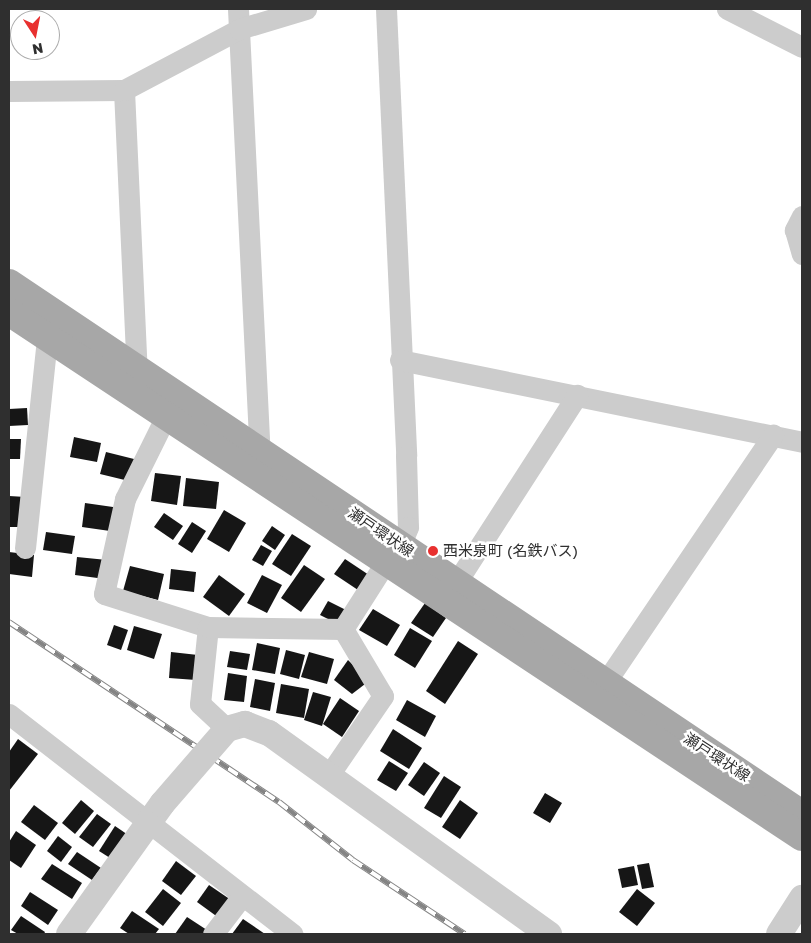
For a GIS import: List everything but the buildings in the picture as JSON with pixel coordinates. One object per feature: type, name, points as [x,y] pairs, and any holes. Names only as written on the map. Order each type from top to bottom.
[{"type":"main road","name":"瀬戸環状線","points":[[9,283],[136,371],[260,452],[598,705],[802,837]]},
{"type":"main road","name":"瀬戸環状線","points":[[9,312],[165,418],[394,552],[456,583],[802,814]]},
{"type":"street","points":[[9,91],[124,90],[238,19],[306,9]]},
{"type":"street","points":[[343,629],[394,552],[408,527],[386,9]]},
{"type":"street","points":[[727,9],[802,48]]},
{"type":"street","points":[[238,19],[260,452]]},
{"type":"street","points":[[124,90],[136,371]]},
{"type":"street","points":[[802,216],[795,230],[802,254]]},
{"type":"street","points":[[25,548],[47,337]]},
{"type":"street","points":[[400,360],[802,442]]},
{"type":"street","points":[[456,583],[577,395]]},
{"type":"street","points":[[165,418],[125,499],[104,594],[208,627],[343,629]]},
{"type":"street","points":[[605,683],[774,435]]},
{"type":"street","points":[[208,627],[200,704],[227,730]]},
{"type":"street","points":[[329,775],[383,696],[343,629]]},
{"type":"street","points":[[9,714],[155,813],[242,896],[293,934]]},
{"type":"street","points":[[70,934],[155,813],[227,730],[245,724],[269,732],[549,934]]},
{"type":"street","points":[[213,934],[242,896]]},
{"type":"street","points":[[780,934],[802,898]]},
{"type":"railway","points":[[9,622],[279,802],[353,860],[465,934]]},
{"type":"place","name":"西米泉町 (名鉄バス)","points":[[433,551]]}]
